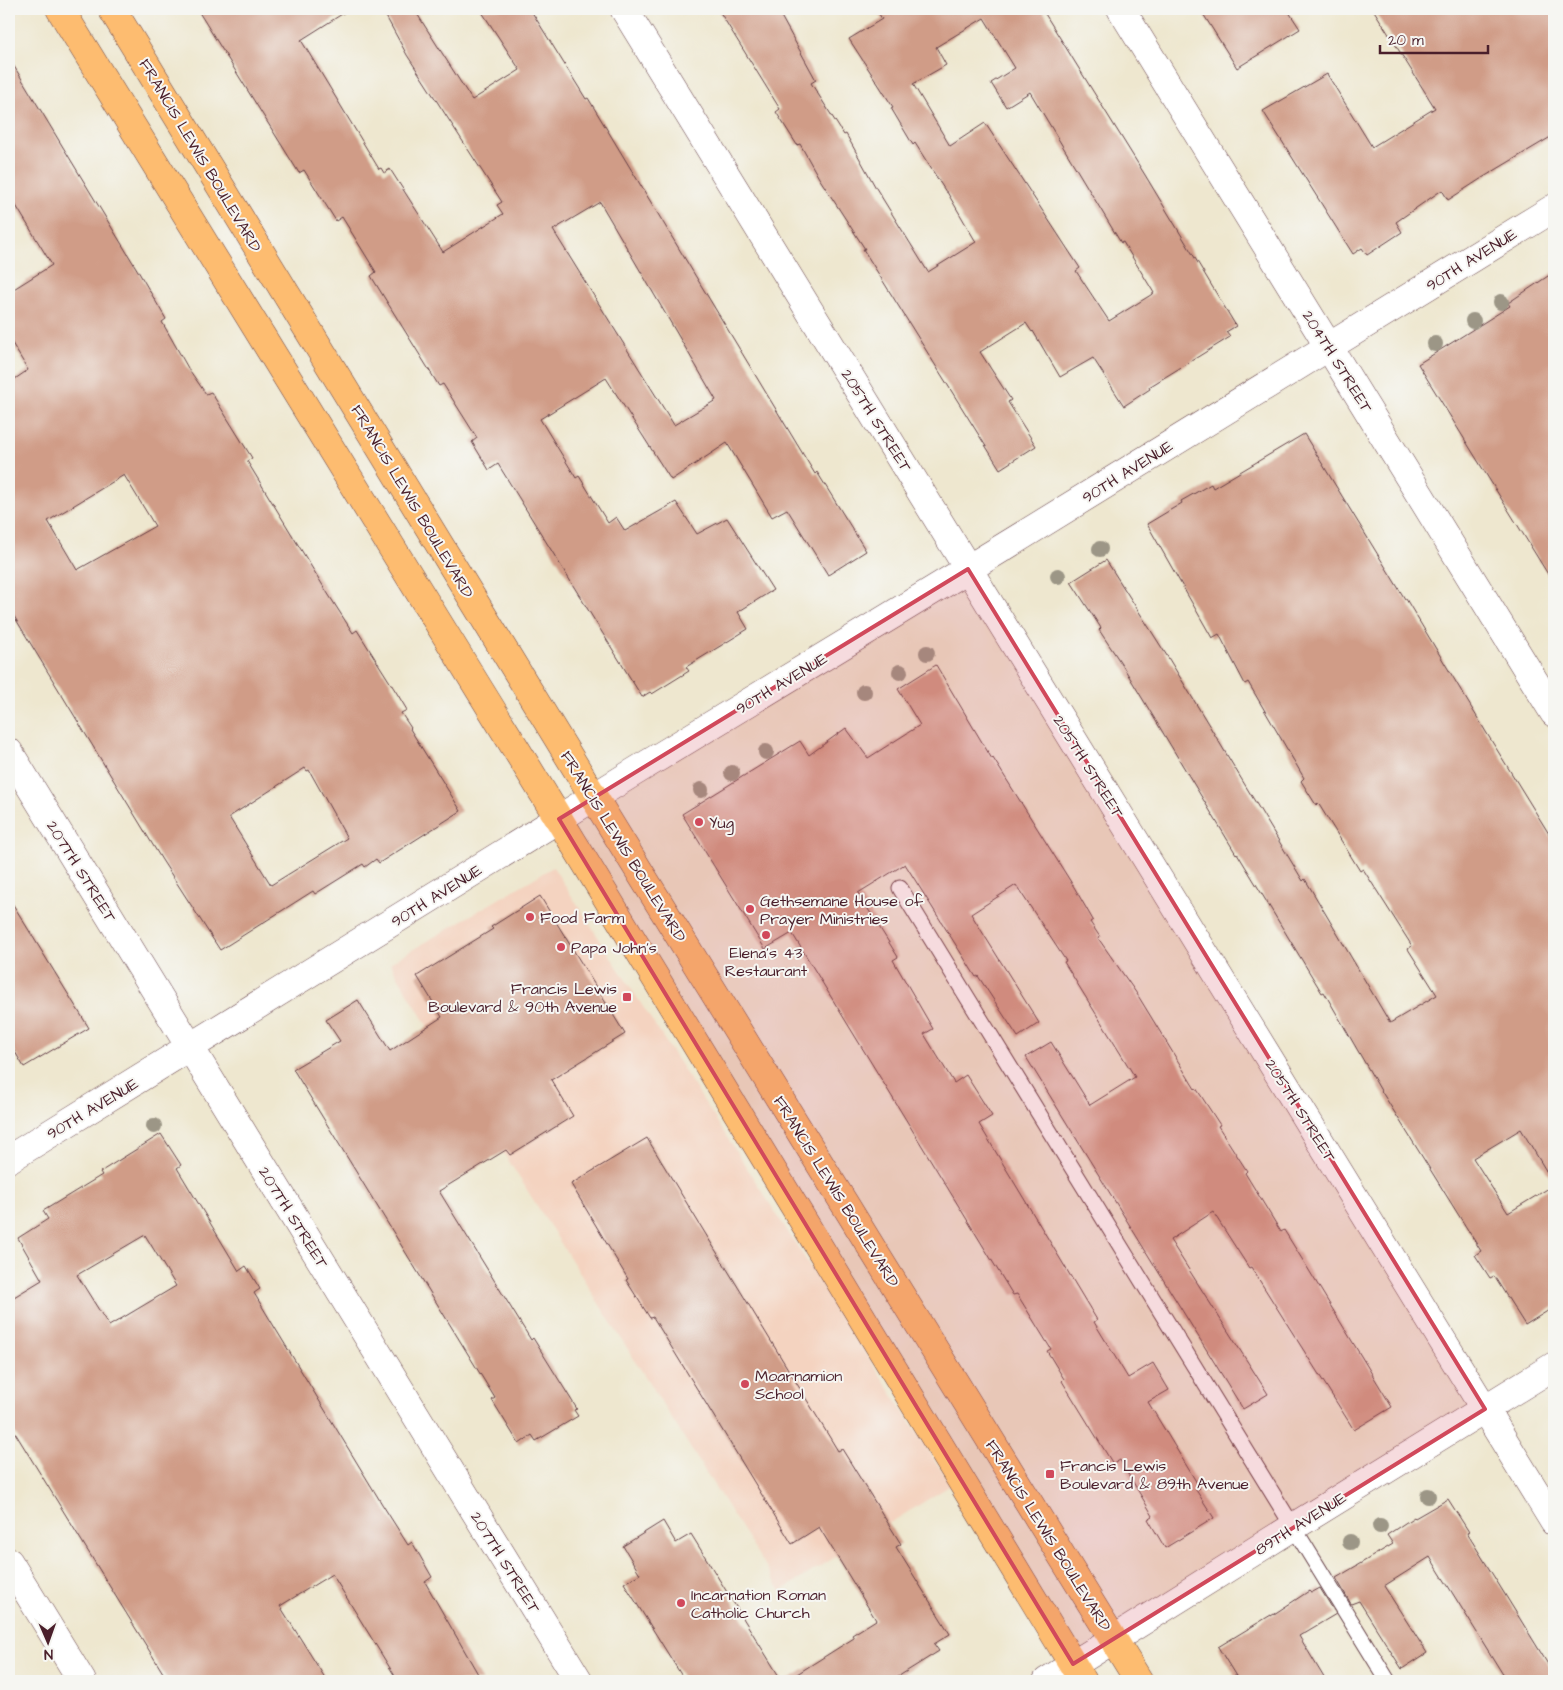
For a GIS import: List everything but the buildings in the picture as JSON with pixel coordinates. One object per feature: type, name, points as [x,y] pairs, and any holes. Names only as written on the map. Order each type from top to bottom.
[{"type":"main road","points":[[60,9],[559,819],[1078,1673]]},
{"type":"main road","name":"FRANCIS LEWIS BOULEVARD","points":[[112,9],[594,797],[1139,1681]]},
{"type":"street","name":"205TH STREET","points":[[624,9],[1554,1522]]},
{"type":"street","name":"204TH STREET","points":[[1121,9],[1554,713]]},
{"type":"street","name":"90TH AVENUE","points":[[9,1159],[594,797],[1554,208]]},
{"type":"street","name":"207TH STREET","points":[[9,752],[579,1681]]},
{"type":"street","name":"89TH AVENUE","points":[[1047,1681],[1078,1673],[1113,1639],[1554,1366]]},
{"type":"street","points":[[9,1562],[82,1681]]},
{"type":"lane","points":[[900,888],[1388,1681]]},
{"type":"highlighted area","points":[[968,569],[1485,1409],[1073,1664],[559,819]]},
{"type":"shaded area","points":[[553,867],[951,1485],[781,1591],[484,1122],[390,963]]},
{"type":"place","name":"Yug","points":[[699,822]]},
{"type":"place","name":"Gethsemane House of Prayer Ministries","points":[[750,909]]},
{"type":"place","name":"Food Farm","points":[[530,917]]},
{"type":"place","name":"Elena’s 43 Restaurant","points":[[766,935]]},
{"type":"place","name":"Papa John's","points":[[561,947]]},
{"type":"place","name":"Francis Lewis Boulevard & 90th Avenue","points":[[627,997]]},
{"type":"place","name":"Moarnamion School","points":[[745,1384]]},
{"type":"place","name":"Francis Lewis Boulevard & 89th Avenue","points":[[1050,1474]]},
{"type":"place","name":"Incarnation Roman Catholic Church","points":[[681,1603]]}]
